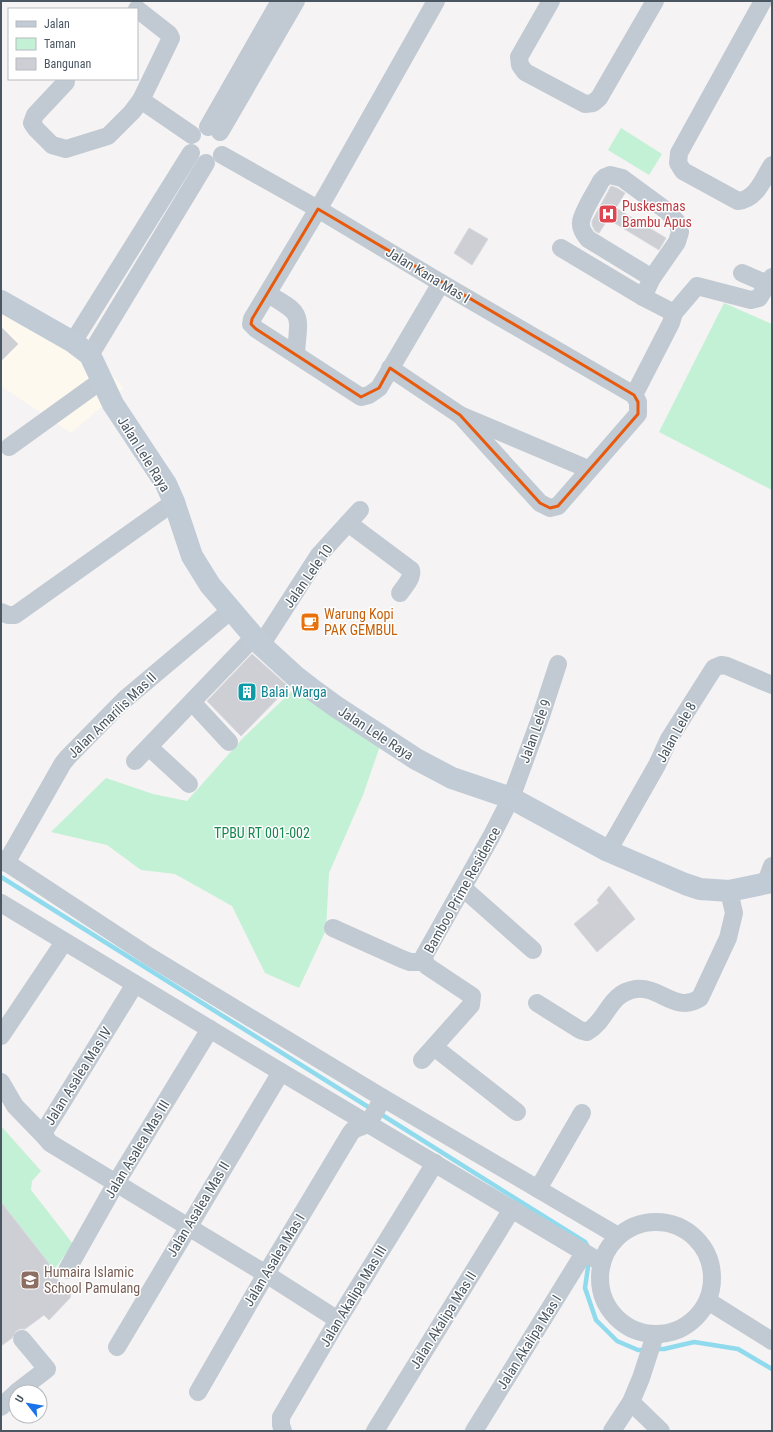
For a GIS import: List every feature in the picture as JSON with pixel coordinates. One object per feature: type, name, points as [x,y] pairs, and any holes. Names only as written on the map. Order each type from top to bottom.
[{"type":"street","points":[[214,129],[280,1]]},
{"type":"street","points":[[214,129],[296,1]]},
{"type":"street","points":[[436,1],[318,209],[252,319],[251,324],[256,329],[296,353],[361,397],[369,395],[379,388],[441,283]]},
{"type":"street","points":[[551,1],[519,57],[520,65],[525,72],[585,104],[593,103],[599,98],[655,1]]},
{"type":"street","points":[[763,1],[679,152],[678,163],[683,170],[738,201],[746,200],[754,194],[772,165]]},
{"type":"street","points":[[124,8],[131,5],[136,8]]},
{"type":"street","points":[[65,80],[34,115],[32,123],[36,129],[52,145],[66,149],[108,136],[132,112],[141,100],[171,38],[169,34],[138,10]]},
{"type":"street","points":[[141,100],[192,135]]},
{"type":"street","points":[[214,129],[223,137],[225,143],[222,155],[212,162],[200,162],[194,158],[189,147],[192,135],[197,130],[214,129]]},
{"type":"street","points":[[82,349],[191,153]]},
{"type":"street","name":"Jalan Kana Mas I","points":[[222,155],[318,209],[441,283],[634,395]]},
{"type":"street","points":[[82,349],[206,163]]},
{"type":"street","points":[[643,297],[652,278],[677,242],[680,232],[677,222],[667,210],[622,178],[610,174],[602,181],[581,221],[583,233],[588,239],[652,278]]},
{"type":"street","points":[[585,262],[595,243]]},
{"type":"street","points":[[561,248],[674,314]]},
{"type":"street","points":[[460,415],[540,503],[550,508],[558,506],[588,469],[638,414],[638,402],[634,395],[671,323],[674,314],[697,286],[751,300],[759,298],[771,282],[742,273]]},
{"type":"street","points":[[268,294],[291,307],[296,312],[299,320],[296,353]]},
{"type":"street","points":[[1,301],[82,349]]},
{"type":"street","name":"Jalan Lele Raya","points":[[82,349],[102,380],[113,404],[166,484],[174,502],[192,556],[210,585],[258,641],[289,671],[335,706],[416,759],[452,778],[511,798],[608,851],[684,884],[700,889],[729,891],[770,877]]},
{"type":"street","points":[[390,368],[460,415],[588,469]]},
{"type":"street","points":[[9,447],[102,380]]},
{"type":"street","points":[[1,612],[8,615],[15,615],[174,502]]},
{"type":"street","name":"Jalan Lele 10","points":[[135,761],[192,702],[258,641],[320,555],[354,517],[411,570],[412,574],[400,593]]},
{"type":"street","name":"Jalan Amarilis Mas II","points":[[4,861],[62,763],[124,700],[230,610]]},
{"type":"street","name":"Jalan Lele 9","points":[[511,798],[558,664]]},
{"type":"street","name":"Jalan Lele 8","points":[[608,851],[657,765],[669,739],[714,668],[721,665],[727,666],[772,685]]},
{"type":"street","points":[[192,702],[229,742]]},
{"type":"street","points":[[149,747],[188,784]]},
{"type":"street","name":"Bamboo Prime Residence","points":[[511,798],[463,888],[424,956],[424,962],[427,966],[472,996],[471,1005],[428,1054],[517,1112]]},
{"type":"street","points":[[4,861],[150,957],[382,1098],[618,1236]]},
{"type":"street","points":[[463,888],[533,950]]},
{"type":"street","points":[[537,1003],[580,1030],[586,1032],[594,1028],[614,999],[623,993],[637,989],[648,990],[684,1004],[693,1002],[700,998],[728,938],[734,913],[729,891]]},
{"type":"street","points":[[1,903],[281,1072],[357,1123],[435,1163],[602,1263]]},
{"type":"street","points":[[333,928],[410,962],[424,962]]},
{"type":"street","points":[[1,1036],[64,942]]},
{"type":"street","name":"Jalan Asalea Mas IV","points":[[134,984],[45,1130],[45,1137],[50,1143],[266,1274],[338,1320]]},
{"type":"street","name":"Jalan Asalea Mas III","points":[[66,1270],[116,1183],[210,1029]]},
{"type":"street","name":"Jalan Asalea Mas II","points":[[116,1347],[281,1072]]},
{"type":"street","points":[[1,1082],[15,1106],[45,1137]]},
{"type":"street","name":"Jalan Asalea Mas I","points":[[357,1123],[367,1089]]},
{"type":"street","name":"Jalan Asalea Mas I","points":[[198,1392],[266,1274],[357,1123],[382,1098]]},
{"type":"street","points":[[538,1189],[582,1113]]},
{"type":"street","name":"Jalan Akalipa Mas III","points":[[283,1431],[281,1417],[338,1320],[435,1163]]},
{"type":"street","name":"Jalan Akalipa Mas II","points":[[375,1431],[512,1209]]},
{"type":"street","points":[[612,1431],[631,1402],[641,1378],[652,1343],[677,1331],[695,1319],[708,1301],[713,1279],[710,1257],[698,1239],[680,1226],[658,1221],[637,1225],[618,1236],[608,1249],[602,1263],[600,1283],[606,1303],[618,1319],[652,1343]]},
{"type":"street","name":"Jalan Akalipa Mas I","points":[[474,1431],[584,1253]]},
{"type":"street","points":[[708,1301],[772,1342]]},
{"type":"street","points":[[22,1339],[47,1369],[28,1384]]},
{"type":"street","points":[[631,1402],[661,1431]]},
{"type":"highlighted area","points":[[318,209],[634,395],[638,402],[638,414],[558,506],[550,508],[540,503],[460,415],[390,368],[379,388],[361,397],[256,329],[251,324],[252,319]]},
{"type":"shaded area","points":[[1,289],[62,323],[124,388],[71,433],[1,386]]},
{"type":"green space","points":[[621,128],[662,154],[649,175],[608,150]]},
{"type":"green space","points":[[724,303],[772,324],[772,490],[659,432]]},
{"type":"green space","name":"TPBU RT 001-002","points":[[294,689],[380,746],[363,795],[329,873],[326,930],[299,988],[265,973],[232,906],[175,874],[141,870],[107,845],[51,832],[106,778],[153,794],[187,801],[243,738]]},
{"type":"green space","points":[[1,1126],[41,1171],[32,1181],[31,1190],[73,1244],[54,1270],[6,1208],[1,1213]]},
{"type":"building","name":"Puskesmas Bambu Apus","points":[[611,186],[625,193],[616,208],[666,238],[659,250],[608,219],[599,233],[595,231],[592,221]]},
{"type":"building","points":[[469,228],[488,239],[472,265],[454,253]]},
{"type":"building","points":[[1,327],[18,344],[1,361]]},
{"type":"building","name":"Balai Warga","points":[[252,654],[289,687],[241,736],[207,701]]},
{"type":"building","points":[[609,886],[635,919],[597,952],[574,924],[599,903],[597,900]]},
{"type":"building","name":"Humaira Islamic School Pamulang","points":[[1,1202],[54,1270],[49,1274],[67,1286],[71,1292],[70,1298],[49,1320],[44,1315],[25,1329],[16,1331],[12,1338],[1,1346]]},
{"type":"waterway","points":[[1,877],[373,1110]]},
{"type":"waterway","points":[[379,1113],[585,1242],[588,1247]]},
{"type":"waterway","points":[[589,1260],[585,1288],[596,1320],[617,1341],[638,1350],[645,1350]]},
{"type":"waterway","points":[[655,1349],[664,1349],[694,1342],[738,1349],[772,1369]]},
{"type":"place","name":"Puskesmas Bambu Apus","points":[[608,214]]},
{"type":"place","name":"Warung Kopi PAK GEMBUL","points":[[310,622]]},
{"type":"place","name":"Balai Warga","points":[[247,692]]},
{"type":"place","name":"Humaira Islamic School Pamulang","points":[[30,1280]]}]
